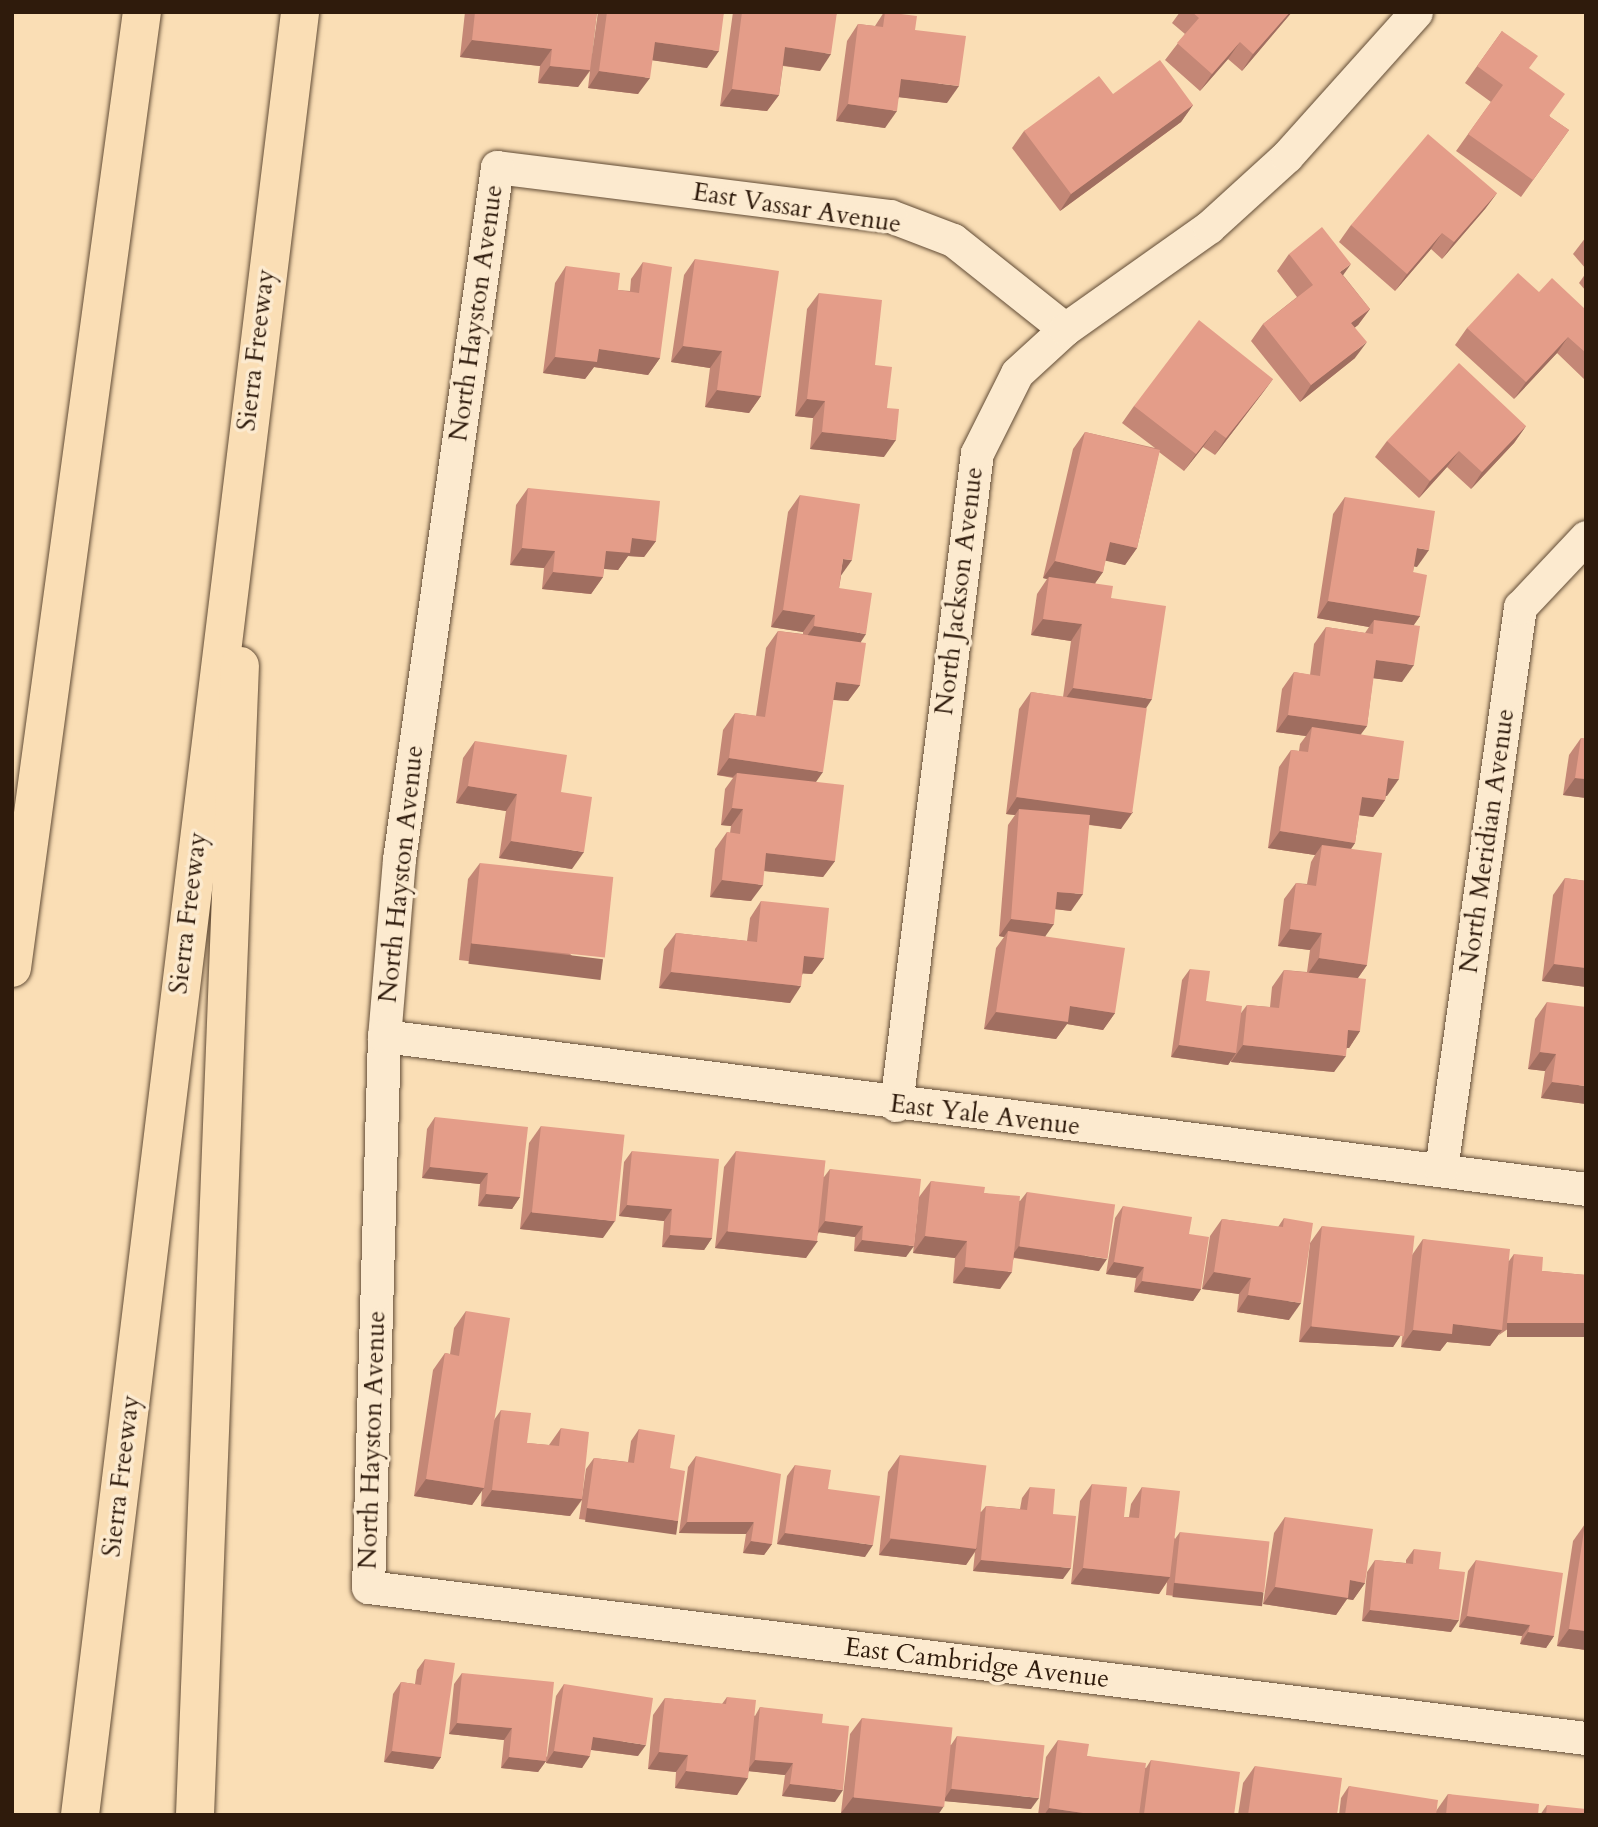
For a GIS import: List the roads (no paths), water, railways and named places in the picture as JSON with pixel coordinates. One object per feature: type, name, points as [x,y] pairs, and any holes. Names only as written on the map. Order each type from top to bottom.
[{"type":"highway","points":[[14,952],[142,12]]},
{"type":"highway","name":"Sierra Freeway","points":[[80,1815],[252,376],[300,12]]},
{"type":"highway","points":[[195,1815],[252,376]]},
{"type":"street","name":"North Jackson Avenue","points":[[896,1105],[977,453],[1017,373],[1065,329],[1209,227],[1287,156],[1416,12]]},
{"type":"street","name":"East Vassar Avenue","points":[[497,167],[890,216],[953,240],[1065,329]]},
{"type":"street","name":"North Hayston Avenue","points":[[368,1587],[384,1036],[399,859],[497,167]]},
{"type":"street","name":"North Meridian Avenue","points":[[1441,1169],[1520,607],[1586,537]]},
{"type":"street","name":"East Yale Avenue","points":[[384,1036],[896,1105],[1441,1169],[1586,1189]]},
{"type":"street","name":"East Cambridge Avenue","points":[[368,1587],[1586,1738]]}]
